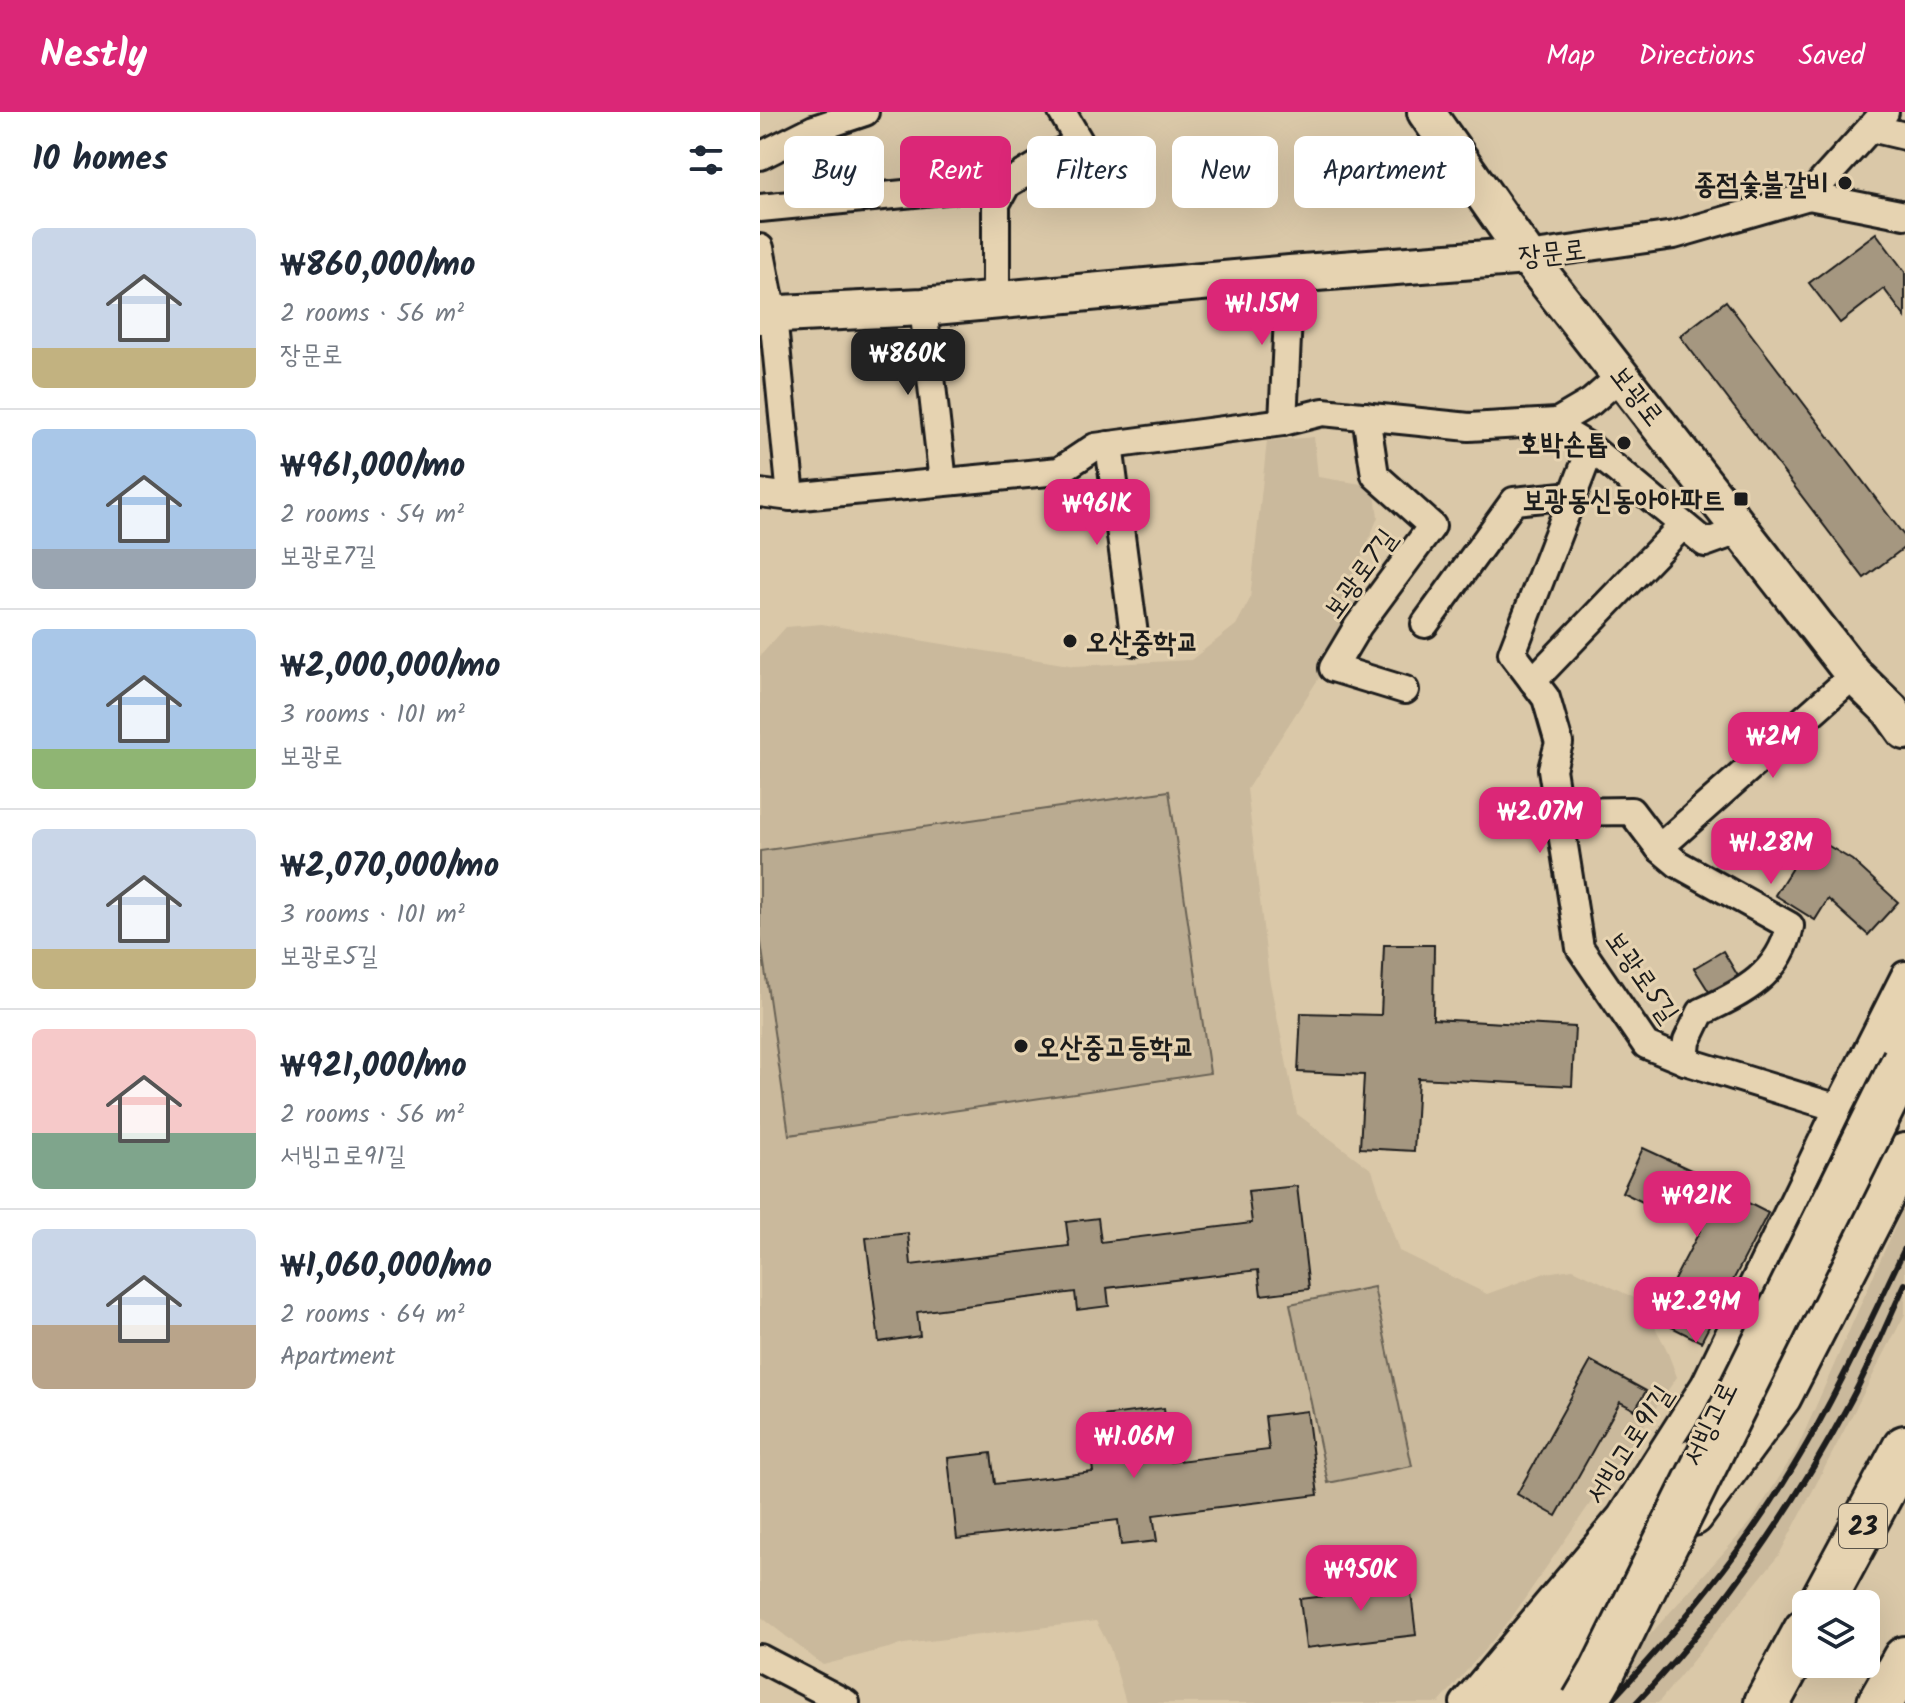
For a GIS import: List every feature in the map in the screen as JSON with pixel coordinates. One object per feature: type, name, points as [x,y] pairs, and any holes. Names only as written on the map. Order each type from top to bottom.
[{"type":"highway","points":[[1584,1703],[1601,1674],[1900,1055]]},
{"type":"highway","points":[[1609,1703],[1905,1100]]},
{"type":"highway","name":"23","points":[[1829,1590],[1905,1448]]},
{"type":"highway","points":[[1767,1703],[1792,1657]]},
{"type":"highway","points":[[1880,1703],[1905,1659]]},
{"type":"main road","name":"보광로","points":[[1426,112],[1527,256],[1854,675],[1900,717]]},
{"type":"main road","name":"장문로","points":[[766,315],[923,307],[1527,256]]},
{"type":"main road","name":"서빙고로","points":[[1493,1703],[1529,1667],[1689,1467],[1834,1156],[1900,1055],[1905,1016]]},
{"type":"main road","name":"서빙고로","points":[[1538,1703],[1608,1631],[1781,1396],[1905,1154]]},
{"type":"street","points":[[760,156],[814,129],[865,112]]},
{"type":"street","points":[[1011,182],[1079,141],[1062,112]]},
{"type":"street","points":[[1809,196],[1878,120],[1905,136]]},
{"type":"street","points":[[760,208],[900,194]]},
{"type":"street","name":"장문로","points":[[1527,256],[1674,235],[1809,196],[1905,215]]},
{"type":"street","points":[[996,208],[996,301]]},
{"type":"street","points":[[760,248],[791,497]]},
{"type":"street","points":[[1283,422],[1290,274]]},
{"type":"street","points":[[923,307],[943,482]]},
{"type":"street","points":[[760,493],[791,497],[1059,471],[1095,447],[1283,422],[1323,412],[1469,427],[1557,422],[1591,402],[1622,375]]},
{"type":"street","name":"보광로7길","points":[[1366,416],[1375,475],[1432,526],[1358,626],[1333,668],[1405,690]]},
{"type":"street","points":[[1549,423],[1591,448],[1705,543],[1741,530]]},
{"type":"street","points":[[1109,445],[1135,642]]},
{"type":"street","name":"보광로5길","points":[[1591,448],[1512,653],[1546,698],[1559,743],[1552,769],[1580,948],[1646,1045],[1685,1061],[1838,1108]]},
{"type":"street","points":[[1425,624],[1514,501],[1573,495]]},
{"type":"street","points":[[1533,681],[1683,525]]},
{"type":"street","points":[[1659,848],[1854,675]]},
{"type":"street","name":"보광로5길","points":[[1559,812],[1631,811],[1659,848],[1678,864],[1790,926],[1786,944],[1768,973],[1728,1000],[1701,1012],[1687,1041],[1685,1061]]},
{"type":"street","name":"서빙고로91길","points":[[1464,1703],[1621,1516],[1705,1384],[1905,975]]},
{"type":"street","points":[[760,1658],[846,1703]]},
{"type":"shaded area","name":"오산중고등학교","points":[[1314,437],[1318,477],[1374,486],[1378,517],[1346,597],[1360,601],[1328,664],[1247,789],[1269,978],[1297,1114],[1372,1170],[1399,1251],[1487,1294],[1545,1273],[1573,1269],[1641,1301],[1666,1348],[1677,1377],[1510,1620],[1439,1703],[1126,1703],[1110,1648],[1096,1621],[904,1644],[823,1665],[760,1616],[760,656],[786,627],[822,624],[1075,666],[1191,660],[1236,625],[1250,599],[1267,441]]},
{"type":"shaded area","points":[[1169,791],[1210,1073],[789,1135],[760,936],[760,851]]},
{"type":"shaded area","points":[[1905,1204],[1905,1314],[1779,1555],[1658,1703],[1584,1703],[1629,1658],[1751,1522],[1797,1449]]},
{"type":"shaded area","points":[[1374,1287],[1412,1466],[1328,1483],[1290,1304]]},
{"type":"building","points":[[1876,233],[1905,272],[1905,317],[1884,289],[1840,323],[1809,283]]},
{"type":"building","points":[[1726,301],[1905,537],[1905,547],[1864,578],[1680,336]]},
{"type":"building","points":[[1812,836],[1852,860],[1898,902],[1868,935],[1828,899],[1815,920],[1775,895]]},
{"type":"building","points":[[1384,945],[1434,945],[1433,1019],[1575,1027],[1572,1086],[1418,1078],[1414,1151],[1360,1148],[1364,1075],[1298,1072],[1301,1013],[1381,1015]]},
{"type":"building","points":[[1723,951],[1741,981],[1713,998],[1694,968]]},
{"type":"building","points":[[1643,1148],[1693,1171],[1691,1174],[1768,1213],[1701,1342],[1654,1318],[1704,1223],[1675,1207],[1671,1216],[1622,1192]]},
{"type":"building","points":[[1297,1186],[1309,1289],[1261,1295],[1258,1270],[1107,1288],[1109,1306],[1077,1310],[1075,1292],[917,1312],[920,1336],[879,1342],[866,1238],[908,1233],[911,1265],[1069,1246],[1066,1222],[1098,1218],[1101,1242],[1252,1223],[1248,1191]]},
{"type":"building","points":[[1591,1361],[1646,1391],[1635,1410],[1620,1402],[1556,1516],[1517,1494]]},
{"type":"building","points":[[1164,1408],[1171,1462],[1269,1450],[1265,1416],[1307,1411],[1318,1495],[1153,1515],[1157,1541],[1121,1545],[1118,1520],[957,1539],[948,1458],[991,1453],[995,1484],[1093,1472],[1086,1418]]},
{"type":"building","points":[[1408,1568],[1416,1635],[1306,1648],[1300,1599],[1376,1590],[1374,1573]]},
{"type":"railway","points":[[1609,1703],[1708,1589],[1775,1496],[1839,1385],[1905,1248]]},
{"type":"railway","points":[[1636,1703],[1697,1633],[1780,1520],[1851,1400],[1905,1284]]},
{"type":"place","name":"종점숯불갈비","points":[[1845,183]]},
{"type":"place","name":"호박손톱","points":[[1624,443]]},
{"type":"place","name":"보광동신동아아파트","points":[[1741,499]]},
{"type":"place","name":"오산중학교","points":[[1070,641]]},
{"type":"place","name":"오산중고등학교","points":[[1021,1046]]}]
